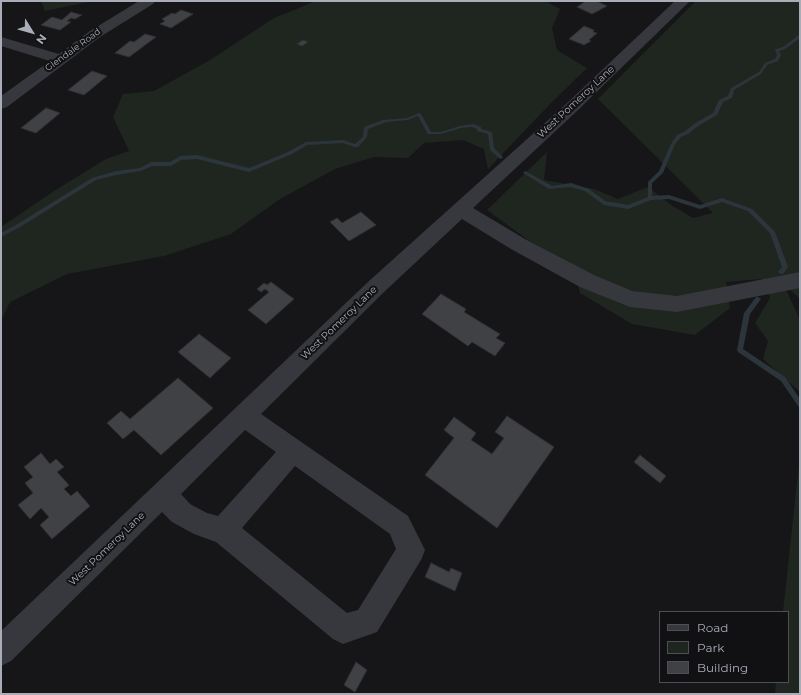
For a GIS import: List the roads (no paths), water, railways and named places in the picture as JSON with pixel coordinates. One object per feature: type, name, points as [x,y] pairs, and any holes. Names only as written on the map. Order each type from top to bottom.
[{"type":"street","name":"Glendale Road","points":[[1,104],[95,34],[148,1]]},
{"type":"street","name":"West Pomeroy Lane","points":[[1,651],[376,287],[571,108],[683,1]]},
{"type":"street","points":[[1,41],[60,59]]},
{"type":"street","points":[[460,209],[518,244],[587,281],[630,299],[677,304],[800,280]]},
{"type":"street","points":[[163,494],[182,513],[203,525],[223,530],[343,629],[367,622],[411,550],[399,525],[244,415]]},
{"type":"street","points":[[223,530],[293,450]]},
{"type":"waterway","points":[[650,198],[650,182],[661,172],[673,144],[679,136],[715,114],[721,101],[730,97],[732,89],[760,73],[766,64],[777,60],[779,55],[777,50],[784,48],[800,36]]},
{"type":"waterway","points":[[1,235],[94,179],[116,173],[141,169],[151,164],[171,164],[180,158],[197,157],[249,170],[290,153],[306,144],[343,141],[356,146],[365,137],[366,128],[385,121],[408,119],[419,114],[430,133],[441,133],[460,127],[473,125],[479,128],[479,130],[490,133],[492,149],[501,157]]},
{"type":"waterway","points":[[525,173],[551,188],[571,185],[587,190],[604,203],[628,207],[650,198]]},
{"type":"waterway","points":[[650,198],[669,197],[700,207],[722,200],[750,210],[772,232],[785,267],[781,272]]},
{"type":"waterway","points":[[758,299],[747,313],[740,350],[783,379],[800,404]]}]
